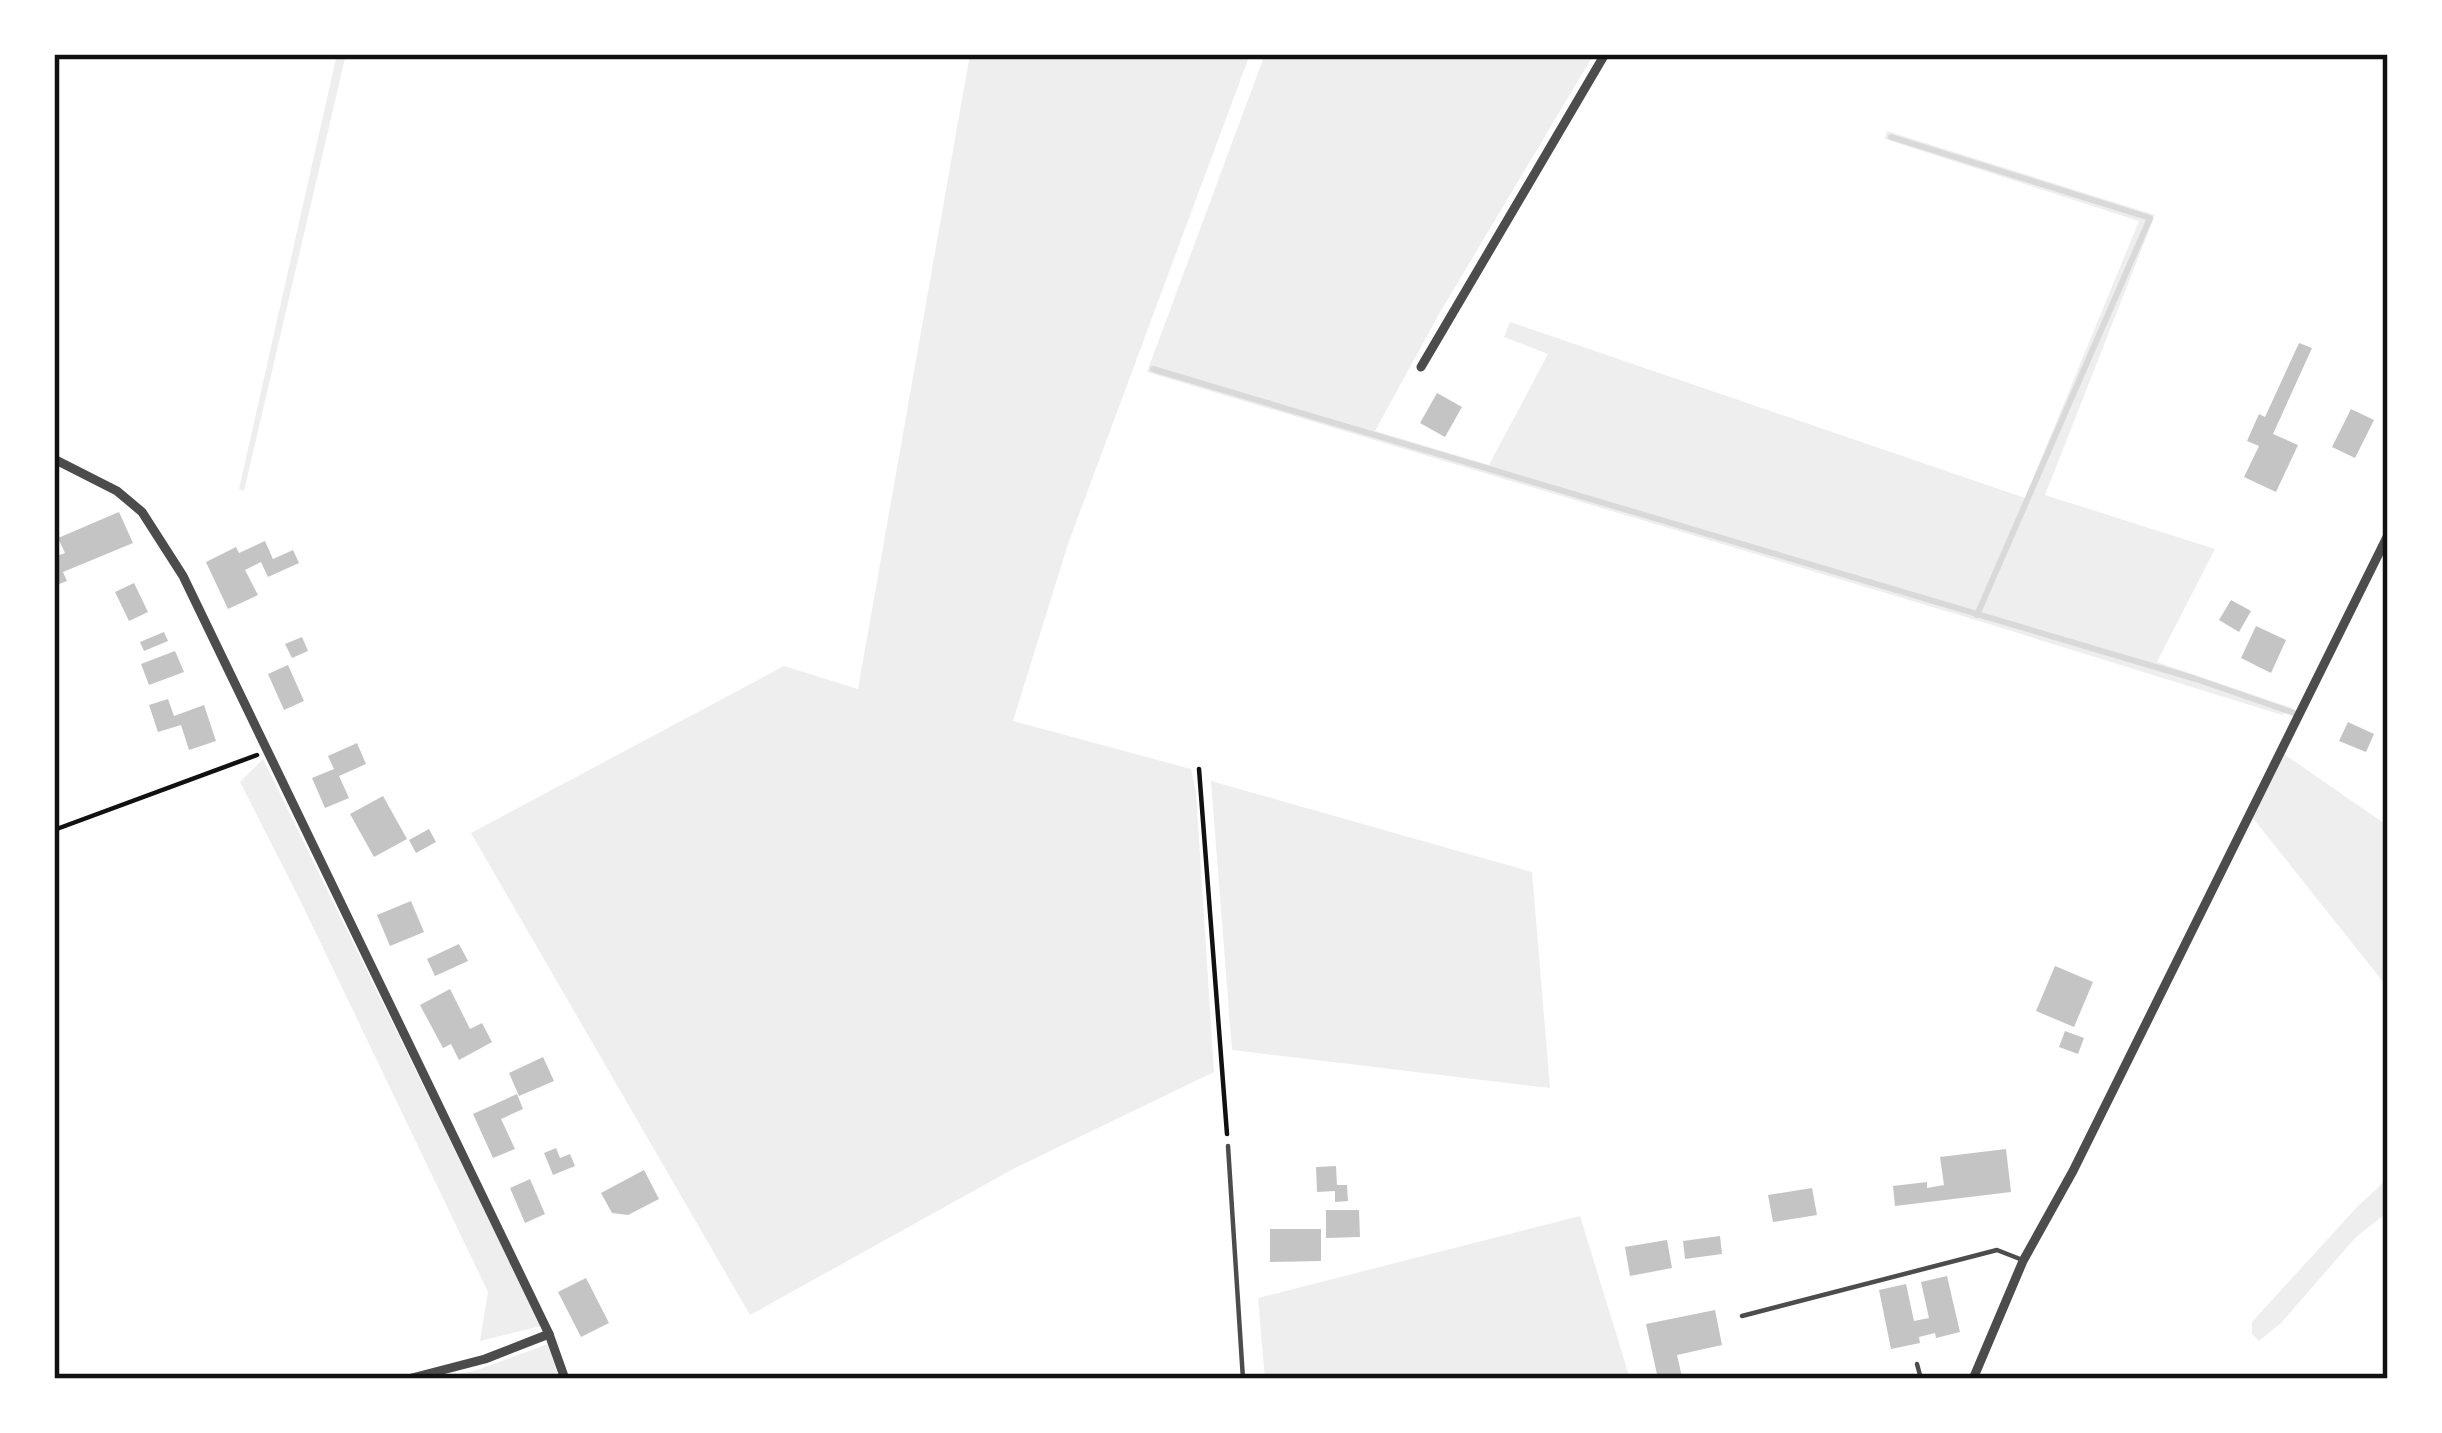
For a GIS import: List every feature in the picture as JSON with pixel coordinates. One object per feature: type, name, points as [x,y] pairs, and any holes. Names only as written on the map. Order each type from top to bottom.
[{"type":"street","points":[[1421,367],[1605,54]]},
{"type":"street","points":[[54,459],[117,491],[142,512],[184,576],[549,1334],[565,1379]]},
{"type":"street","points":[[1973,1379],[2023,1261],[2073,1172],[2388,535]]},
{"type":"street","points":[[408,1379],[485,1359],[549,1334]]},
{"type":"lane","points":[[1228,1145],[1243,1379]]},
{"type":"lane","points":[[1742,1316],[1997,1250],[2023,1261]]},
{"type":"lane","points":[[1917,1364],[1921,1379]]},
{"type":"path","points":[[54,830],[268,751]]},
{"type":"path","points":[[1199,769],[1228,1145]]},
{"type":"shaded area","points":[[337,54],[346,54],[244,491],[239,489]]},
{"type":"shaded area","points":[[970,54],[1250,54],[1068,544],[1013,721],[1191,769],[1214,1072],[1013,1169],[750,1315],[471,833],[784,666],[858,689]]},
{"type":"shaded area","points":[[1265,54],[1594,54],[1375,431],[1489,465],[1548,354],[1504,337],[1510,322],[2025,498],[2139,221],[1885,139],[1887,131],[2155,215],[2045,495],[2215,549],[2157,662],[2292,708],[2282,715],[1147,372]]},
{"type":"shaded area","points":[[2284,754],[2388,826],[2388,988],[2252,817]]},
{"type":"shaded area","points":[[263,759],[541,1326],[480,1341],[488,1292],[240,782]]},
{"type":"shaded area","points":[[1211,781],[1532,872],[1550,1088],[1232,1050]]},
{"type":"shaded area","points":[[2388,1178],[2388,1212],[2356,1237],[2281,1323],[2259,1341],[2252,1334],[2252,1322]]},
{"type":"shaded area","points":[[1580,1216],[1630,1379],[1265,1379],[1258,1298]]},
{"type":"shaded area","points":[[548,1344],[559,1379],[437,1379],[477,1370]]},
{"type":"building","points":[[2299,343],[2312,348],[2273,434],[2298,445],[2276,492],[2244,477],[2259,446],[2247,441],[2259,414],[2265,417]]},
{"type":"building","points":[[1437,393],[1462,407],[1445,437],[1420,423]]},
{"type":"building","points":[[2351,409],[2374,420],[2355,458],[2332,447]]},
{"type":"building","points":[[119,512],[133,543],[63,572],[67,581],[54,586],[54,557],[65,553],[58,538]]},
{"type":"building","points":[[265,541],[273,559],[293,550],[299,563],[268,577],[261,562],[245,570],[258,595],[228,609],[206,562],[236,547],[239,553]]},
{"type":"building","points":[[134,583],[148,612],[129,621],[115,592]]},
{"type":"building","points":[[2231,600],[2251,611],[2239,632],[2219,620]]},
{"type":"building","points":[[2256,626],[2286,640],[2271,673],[2241,658]]},
{"type":"building","points":[[164,632],[168,641],[144,651],[140,642]]},
{"type":"building","points":[[302,637],[308,651],[292,658],[285,644]]},
{"type":"building","points":[[175,651],[184,672],[149,685],[141,664]]},
{"type":"building","points":[[288,665],[304,701],[284,710],[268,674]]},
{"type":"building","points":[[168,699],[174,716],[204,705],[216,741],[189,750],[181,725],[158,732],[149,705]]},
{"type":"building","points":[[2348,722],[2374,734],[2366,752],[2339,741]]},
{"type":"building","points":[[357,743],[366,764],[339,776],[349,798],[325,808],[312,778],[334,769],[328,756]]},
{"type":"building","points":[[383,796],[407,839],[374,857],[350,814]]},
{"type":"building","points":[[429,829],[436,842],[416,853],[409,840]]},
{"type":"building","points":[[411,901],[424,932],[390,946],[377,915]]},
{"type":"building","points":[[459,944],[468,961],[435,976],[427,959]]},
{"type":"building","points":[[2055,966],[2093,982],[2074,1027],[2036,1011]]},
{"type":"building","points":[[450,989],[470,1029],[482,1023],[492,1042],[459,1060],[451,1044],[443,1048],[420,1005]]},
{"type":"building","points":[[2065,1031],[2084,1038],[2078,1054],[2059,1047]]},
{"type":"building","points":[[543,1057],[554,1081],[519,1096],[509,1073]]},
{"type":"building","points":[[517,1094],[523,1109],[501,1119],[515,1149],[493,1158],[473,1114]]},
{"type":"building","points":[[556,1148],[560,1158],[570,1154],[575,1166],[553,1175],[544,1153]]},
{"type":"building","points":[[2006,1149],[2011,1192],[1895,1206],[1893,1186],[1944,1185],[1940,1157]]},
{"type":"building","points":[[1336,1166],[1337,1185],[1347,1185],[1348,1201],[1335,1202],[1335,1191],[1317,1192],[1316,1167]]},
{"type":"building","points":[[644,1170],[659,1199],[628,1215],[612,1213],[601,1193]]},
{"type":"building","points":[[530,1179],[545,1214],[525,1223],[510,1188]]},
{"type":"building","points":[[1812,1188],[1817,1215],[1773,1222],[1768,1195]]},
{"type":"building","points":[[1326,1210],[1359,1210],[1360,1237],[1326,1238]]},
{"type":"building","points":[[1270,1229],[1321,1229],[1321,1261],[1270,1262]]},
{"type":"building","points":[[1720,1236],[1722,1254],[1685,1259],[1683,1241]]},
{"type":"building","points":[[1667,1240],[1672,1268],[1630,1276],[1625,1247]]},
{"type":"building","points":[[1947,1276],[1960,1332],[1936,1338],[1935,1333],[1919,1337],[1920,1343],[1891,1349],[1879,1290],[1906,1284],[1914,1321],[1929,1318],[1921,1282]]},
{"type":"building","points":[[586,1278],[609,1323],[581,1337],[558,1292]]},
{"type":"building","points":[[1715,1310],[1722,1345],[1677,1355],[1682,1377],[1658,1379],[1646,1324]]},
{"type":"waterway","points":[[1891,137],[2150,218],[1977,615]]},
{"type":"waterway","points":[[1153,369],[2196,679],[2294,713]]}]
